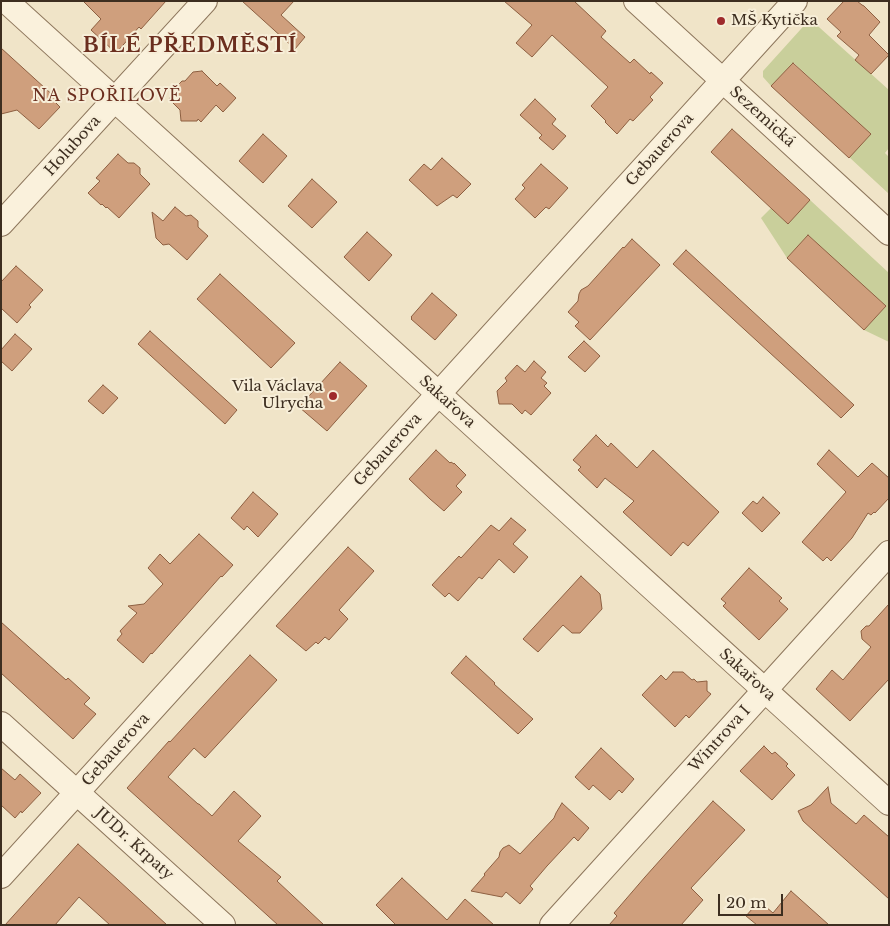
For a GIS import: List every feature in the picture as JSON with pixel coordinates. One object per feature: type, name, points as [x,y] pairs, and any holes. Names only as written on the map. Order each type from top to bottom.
[{"type":"street","name":"Sakařova","points":[[6,1],[889,804]]},
{"type":"street","name":"Holubova","points":[[1,224],[204,1]]},
{"type":"street","name":"Sezemická","points":[[636,1],[889,233]]},
{"type":"street","name":"Gebauerova","points":[[1,876],[795,1]]},
{"type":"street","name":"Wintrova I","points":[[552,925],[889,553]]},
{"type":"street","name":"JUDr. Krpaty","points":[[1,724],[223,925]]},
{"type":"green space","points":[[810,19],[889,90],[889,148],[885,153],[889,157],[889,194],[849,157],[870,134],[794,63],[771,86],[763,77],[763,71]]},
{"type":"green space","points":[[810,200],[889,273],[889,342],[864,330],[885,307],[808,235],[787,258],[761,218],[771,208],[788,224]]},
{"type":"building","points":[[83,1],[166,1],[116,53],[91,30],[101,19]]},
{"type":"building","points":[[242,1],[294,1],[281,15],[305,37],[295,49]]},
{"type":"building","points":[[504,1],[574,1],[606,31],[601,37],[630,63],[634,59],[663,83],[650,97],[653,100],[633,121],[630,119],[617,134],[591,106],[608,87],[552,35],[532,57],[516,43],[532,25]]},
{"type":"building","points":[[844,1],[857,1],[880,22],[869,35],[889,55],[871,74],[855,60],[859,55],[837,36],[841,32],[827,19]]},
{"type":"building","points":[[1,48],[57,99],[55,102],[60,107],[39,129],[17,110],[1,114]]},
{"type":"building","points":[[793,63],[871,134],[849,158],[771,86]]},
{"type":"building","points":[[202,71],[217,86],[220,83],[236,98],[223,112],[216,105],[201,122],[198,119],[197,121],[181,121],[180,110],[169,99],[182,81],[185,81],[193,72]]},
{"type":"building","points":[[535,99],[556,119],[552,124],[566,136],[553,150],[539,138],[542,135],[520,115]]},
{"type":"building","points":[[732,129],[810,200],[788,224],[711,152]]},
{"type":"building","points":[[263,134],[287,156],[263,183],[239,161]]},
{"type":"building","points":[[118,154],[128,163],[134,163],[140,168],[140,174],[150,184],[119,218],[88,193],[100,181],[96,178]]},
{"type":"building","points":[[442,158],[471,184],[457,198],[453,195],[437,206],[409,180],[424,164],[431,170]]},
{"type":"building","points":[[541,164],[568,188],[549,209],[546,207],[535,218],[515,199],[525,188],[522,185]]},
{"type":"building","points":[[312,179],[337,202],[312,228],[288,206]]},
{"type":"building","points":[[175,207],[186,216],[191,215],[198,221],[198,227],[208,236],[187,260],[169,244],[163,245],[156,238],[152,212],[163,221]]},
{"type":"building","points":[[367,232],[392,255],[369,281],[344,257]]},
{"type":"building","points":[[808,235],[886,306],[864,330],[787,258]]},
{"type":"building","points":[[632,239],[660,265],[590,340],[575,326],[579,322],[568,312],[578,301],[581,290],[588,286]]},
{"type":"building","points":[[686,250],[854,405],[841,418],[673,264]]},
{"type":"building","points":[[16,266],[43,290],[29,305],[31,307],[17,323],[1,308],[1,282]]},
{"type":"building","points":[[220,274],[295,343],[271,368],[197,299]]},
{"type":"building","points":[[432,293],[457,315],[435,340],[411,319]]},
{"type":"building","points":[[150,331],[237,410],[225,424],[138,344]]},
{"type":"building","points":[[15,334],[32,349],[12,371],[1,361],[1,350]]},
{"type":"building","points":[[584,341],[600,356],[585,372],[568,357]]},
{"type":"building","points":[[534,361],[546,372],[541,378],[547,383],[544,386],[551,393],[531,415],[525,410],[522,414],[512,404],[499,404],[497,391],[507,381],[505,378],[517,365],[525,372]]},
{"type":"building","name":"Vila Václava Ulrycha","points":[[340,362],[367,386],[327,431],[299,407]]},
{"type":"building","points":[[103,385],[118,398],[103,414],[88,401]]},
{"type":"building","points":[[596,435],[608,447],[611,443],[637,468],[653,450],[719,512],[688,546],[683,542],[671,556],[623,512],[634,501],[605,478],[597,488],[578,470],[581,467],[573,460]]},
{"type":"building","points":[[436,450],[450,463],[454,463],[466,475],[456,486],[462,492],[444,511],[409,479]]},
{"type":"building","points":[[829,450],[858,477],[872,463],[889,478],[889,498],[875,513],[871,515],[868,513],[852,538],[831,561],[827,557],[823,561],[802,542],[846,492],[817,464]]},
{"type":"building","points":[[253,492],[278,514],[258,537],[247,526],[244,530],[231,518]]},
{"type":"building","points":[[763,497],[780,513],[762,532],[742,513],[753,501],[757,504]]},
{"type":"building","points":[[511,518],[526,530],[513,544],[528,557],[514,573],[499,559],[482,579],[479,577],[458,601],[449,593],[445,597],[432,585],[459,556],[461,558],[491,525],[499,531]]},
{"type":"building","points":[[199,534],[233,565],[143,663],[117,640],[122,634],[120,631],[137,613],[128,606],[144,604],[163,584],[148,568],[160,554],[170,564]]},
{"type":"building","points":[[348,547],[374,571],[339,610],[348,619],[329,640],[325,637],[306,651],[276,626]]},
{"type":"building","points":[[749,568],[782,598],[779,601],[788,609],[759,640],[723,606],[726,603],[721,599]]},
{"type":"building","points":[[581,576],[600,594],[602,609],[580,633],[572,633],[563,625],[538,652],[523,639]]},
{"type":"building","points":[[889,604],[889,679],[850,721],[816,689],[832,670],[843,680],[871,647],[862,639],[861,631],[866,626],[869,626]]},
{"type":"building","points":[[1,622],[66,680],[68,678],[90,698],[84,704],[96,714],[73,739],[1,673]]},
{"type":"building","points":[[250,655],[277,680],[205,758],[194,748],[168,777],[212,816],[234,791],[261,816],[238,841],[281,877],[277,881],[324,925],[278,925],[127,788]]},
{"type":"building","points":[[466,656],[533,719],[518,734],[451,673]]},
{"type":"building","points":[[673,672],[683,672],[697,682],[707,681],[707,691],[711,694],[689,718],[686,715],[675,727],[642,695],[661,675],[666,680]]},
{"type":"building","points":[[764,746],[772,754],[775,752],[788,764],[786,766],[795,775],[772,800],[740,771]]},
{"type":"building","points":[[601,748],[634,779],[622,793],[619,790],[610,800],[593,785],[589,790],[575,777]]},
{"type":"building","points":[[1,768],[15,780],[20,774],[41,793],[15,818],[1,805]]},
{"type":"building","points":[[828,787],[831,803],[856,824],[864,815],[889,837],[889,899],[803,821],[798,811],[811,805]]},
{"type":"building","points":[[713,801],[745,830],[691,888],[703,900],[681,925],[609,925],[617,916],[614,913]]},
{"type":"building","points":[[562,803],[589,828],[578,841],[574,837],[547,866],[530,886],[533,889],[520,904],[506,892],[502,897],[471,891],[499,857],[503,848],[509,845],[520,854],[554,818]]},
{"type":"building","points":[[78,844],[167,925],[110,925],[79,897],[55,925],[5,925]]},
{"type":"building","points":[[402,878],[447,920],[465,899],[494,925],[396,925],[376,905]]},
{"type":"building","points":[[791,891],[829,925],[757,925],[746,916],[759,901],[773,913]]},
{"type":"place","name":"MŠ Kytička","points":[[721,21]]},
{"type":"place","name":"Vila Václava Ulrycha","points":[[333,396]]},
{"type":"district","name":"BÍLÉ PŘEDMĚSTÍ","points":[[190,46]]},
{"type":"district","name":"NA SPOŘILOVĚ","points":[[107,96]]}]
